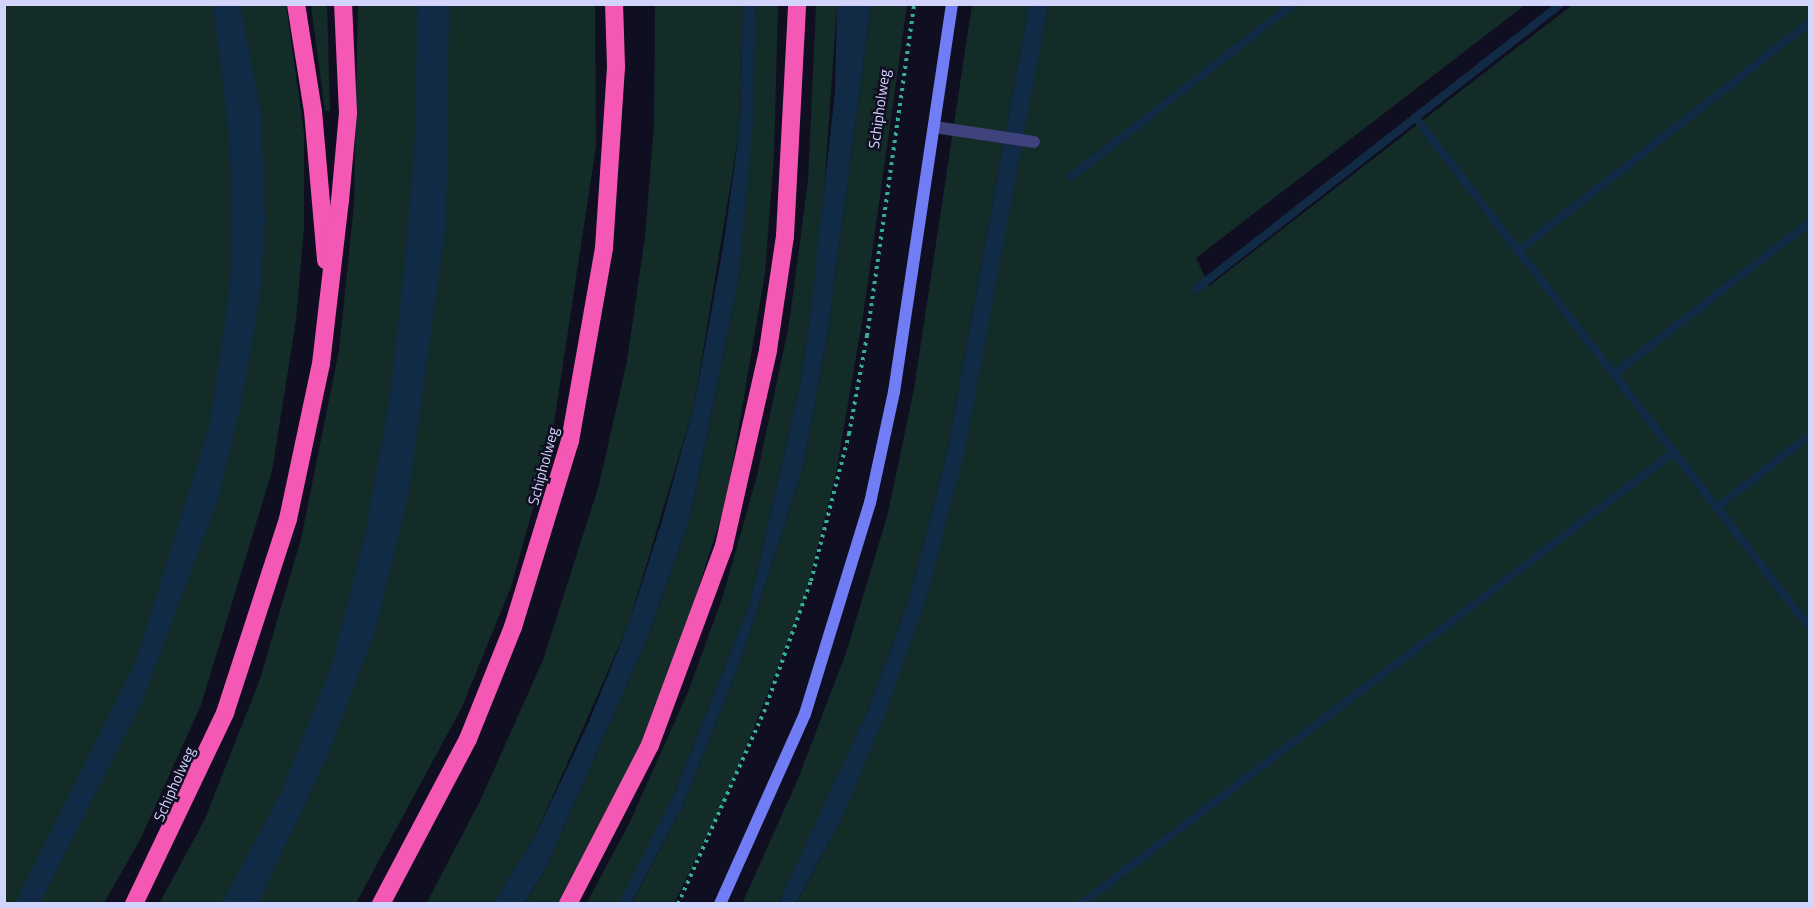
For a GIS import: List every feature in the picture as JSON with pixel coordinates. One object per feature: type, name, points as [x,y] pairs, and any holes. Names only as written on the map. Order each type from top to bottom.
[{"type":"highway","points":[[296,4],[313,111],[329,300]]},
{"type":"highway","name":"Schipholweg","points":[[134,903],[225,713],[262,608],[307,433],[329,300],[348,113],[343,4]]},
{"type":"highway","name":"Schipholweg","points":[[381,903],[468,739],[517,616],[570,441],[604,248],[616,66],[614,4]]},
{"type":"highway","points":[[568,903],[650,745],[724,546],[768,350],[785,236],[796,4]]},
{"type":"main road","points":[[720,903],[805,714],[870,503],[894,392],[952,4]]},
{"type":"lane","points":[[934,127],[1028,141]]},
{"type":"path","name":"Schipholweg","points":[[678,903],[760,723],[811,581],[849,434],[865,346],[914,4]]},
{"type":"green space","points":[[4,5],[286,5],[304,133],[304,227],[296,320],[272,471],[201,705],[141,838],[104,903],[5,903]]},
{"type":"green space","points":[[311,5],[327,5],[330,111],[325,111]]},
{"type":"green space","points":[[358,5],[595,5],[596,146],[551,443],[511,587],[462,707],[356,903],[159,904],[205,819],[260,679],[301,539],[339,350],[354,204]]},
{"type":"green space","points":[[655,5],[743,5],[740,127],[694,406],[628,626],[536,834],[494,903],[426,904],[480,801],[543,660],[599,485],[627,361],[645,237],[654,125]]},
{"type":"green space","points":[[756,5],[778,5],[774,155],[765,273],[726,502],[662,700],[615,806],[561,903],[524,904],[545,870],[647,639],[690,518],[738,282]]},
{"type":"green space","points":[[816,5],[837,5],[820,250],[801,380],[750,603],[675,792],[626,892],[619,903],[586,904],[629,824],[688,692],[723,596],[757,476],[789,324],[808,181]]},
{"type":"green space","points":[[871,5],[907,5],[863,316],[836,473],[804,601],[725,801],[674,903],[631,904],[682,808],[741,660],[803,467],[827,337]]},
{"type":"green space","points":[[972,5],[1029,5],[947,453],[909,599],[869,708],[826,805],[778,903],[742,904],[798,779],[846,653],[888,513],[914,389]]},
{"type":"green space","points":[[1048,5],[1525,5],[1196,258],[1209,286],[1572,5],[1809,5],[1809,903],[796,904],[840,822],[925,602]]},
{"type":"water","points":[[213,5],[240,5],[261,112],[265,219],[260,296],[241,403],[217,502],[142,702],[40,903],[15,903],[136,661],[210,424],[230,288],[232,210],[229,134]]},
{"type":"water","points":[[418,5],[449,5],[446,223],[409,491],[375,631],[328,755],[258,903],[222,903],[281,793],[331,668],[364,540],[389,404],[404,272],[414,156]]},
{"type":"water","points":[[743,5],[756,5],[753,123],[738,282],[690,518],[647,639],[545,870],[524,903],[494,903],[536,834],[588,724],[628,626],[662,521],[694,406],[723,248],[740,127]]},
{"type":"water","points":[[837,5],[871,5],[827,337],[803,467],[741,660],[682,808],[631,903],[619,903],[675,792],[750,603],[801,380],[835,92]]},
{"type":"water","points":[[1029,5],[1048,5],[964,455],[925,602],[884,718],[840,822],[796,903],[778,904],[869,708],[909,599],[947,453]]},
{"type":"waterway","points":[[1071,177],[1293,4]]},
{"type":"waterway","points":[[1196,289],[1561,4]]},
{"type":"waterway","points":[[1518,251],[1810,22]]},
{"type":"waterway","points":[[1415,117],[1810,628]]},
{"type":"waterway","points":[[1614,374],[1810,222]]},
{"type":"waterway","points":[[1716,508],[1810,435]]},
{"type":"waterway","points":[[1081,904],[1674,452]]}]
